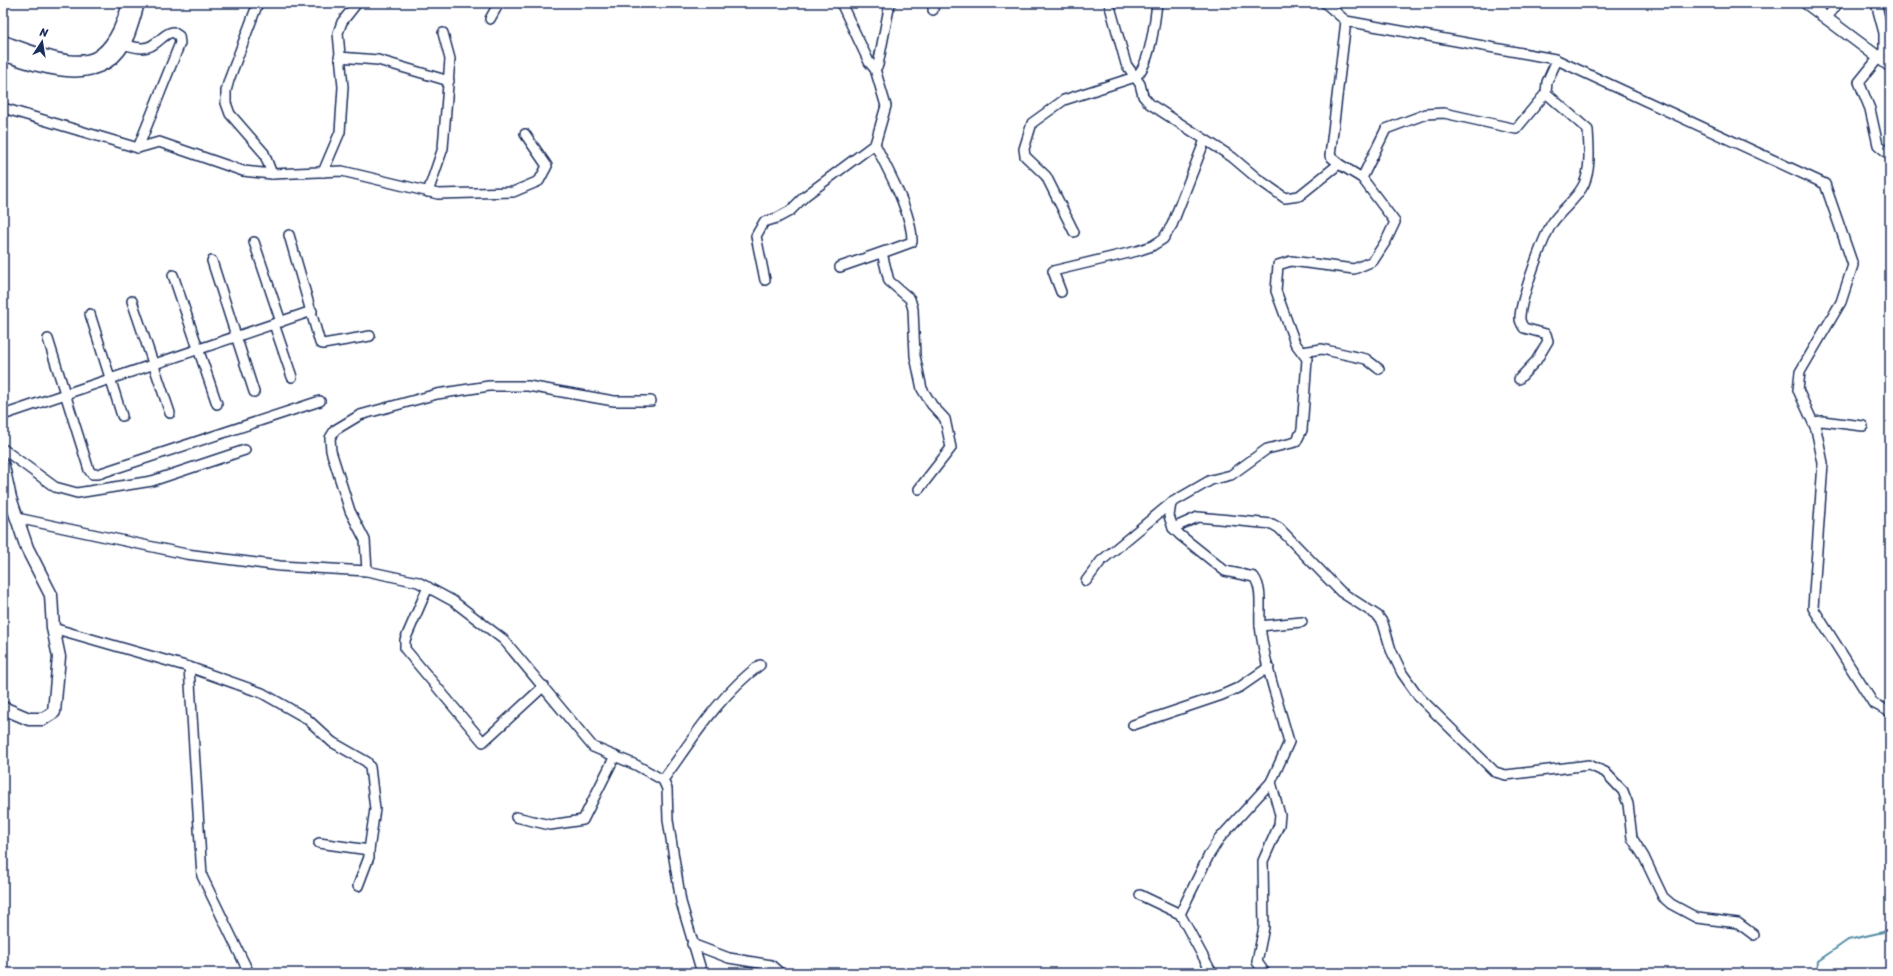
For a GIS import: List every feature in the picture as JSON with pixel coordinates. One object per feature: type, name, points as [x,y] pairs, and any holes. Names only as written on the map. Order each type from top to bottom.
[{"type":"main road","points":[[3,42],[59,60],[84,61],[95,58],[104,52],[120,27],[129,3]]},
{"type":"main road","points":[[3,54],[52,69],[73,71],[87,70],[105,63],[123,44],[128,36],[138,3]]},
{"type":"main road","points":[[3,466],[10,498],[28,548],[51,595],[53,628],[59,657],[54,712],[43,720],[29,719],[3,708]]},
{"type":"street","points":[[258,3],[229,80],[226,92],[226,103],[230,114],[264,153],[272,174]]},
{"type":"street","points":[[323,172],[340,132],[343,87],[339,57],[338,33],[342,22],[357,3]]},
{"type":"street","points":[[490,19],[499,3]]},
{"type":"street","points":[[765,280],[756,236],[764,222],[777,218],[790,210],[805,196],[875,144],[886,106],[875,69],[869,62],[841,3]]},
{"type":"street","points":[[875,69],[878,65],[890,3]]},
{"type":"street","points":[[1109,3],[1126,64],[1140,84],[1143,96],[1150,104],[1232,157],[1258,179],[1285,198],[1299,196],[1339,164]]},
{"type":"street","points":[[1074,232],[1046,176],[1025,156],[1024,149],[1032,124],[1064,100],[1135,77],[1141,73],[1147,54],[1158,3]]},
{"type":"street","points":[[1325,3],[1346,21],[1557,60],[1825,184],[1853,265],[1841,302],[1800,372],[1798,390],[1816,429],[1823,463],[1813,608],[1873,704],[1890,712]]},
{"type":"street","points":[[1335,12],[1339,3]]},
{"type":"street","points":[[1806,3],[1890,66]]},
{"type":"street","points":[[1826,19],[1838,3]]},
{"type":"street","points":[[1876,3],[1884,33],[1884,51],[1859,82],[1870,109],[1878,145],[1890,155]]},
{"type":"street","points":[[1086,581],[1101,561],[1171,503],[1211,480],[1231,475],[1267,449],[1296,442],[1302,430],[1307,359],[1295,344],[1288,329],[1286,314],[1276,291],[1278,265],[1291,261],[1354,269],[1373,261],[1386,242],[1395,222],[1362,178],[1339,164],[1330,156],[1346,21]]},
{"type":"street","points":[[123,44],[140,48],[153,45],[168,33],[173,32],[178,36],[180,43],[138,148]]},
{"type":"street","points":[[428,192],[443,148],[450,59],[443,33]]},
{"type":"street","points":[[339,57],[378,60],[449,81]]},
{"type":"street","points":[[1362,178],[1386,129],[1426,114],[1444,113],[1516,128],[1546,93],[1547,82],[1557,60]]},
{"type":"street","points":[[1519,379],[1536,361],[1548,341],[1546,334],[1524,328],[1520,320],[1538,252],[1552,223],[1580,191],[1589,165],[1588,130],[1546,93]]},
{"type":"street","points":[[3,108],[138,148],[159,142],[243,171],[272,174],[342,170],[438,194],[513,192],[539,181],[547,166],[525,134]]},
{"type":"street","points":[[1061,292],[1053,271],[1137,251],[1152,246],[1163,239],[1172,225],[1205,140]]},
{"type":"street","points":[[840,267],[912,242],[913,231],[898,191],[875,144]]},
{"type":"street","points":[[289,235],[312,311],[318,339],[323,344],[370,336]]},
{"type":"street","points":[[254,242],[292,377]]},
{"type":"street","points":[[882,253],[889,280],[910,299],[913,309],[915,356],[922,389],[932,405],[945,419],[951,448],[919,489]]},
{"type":"street","points":[[212,261],[254,392]]},
{"type":"street","points":[[173,275],[197,350],[217,404]]},
{"type":"street","points":[[132,301],[170,413]]},
{"type":"street","points":[[3,415],[312,311]]},
{"type":"street","points":[[90,314],[122,416]]},
{"type":"street","points":[[48,339],[64,394],[89,470],[92,474],[98,474],[162,451],[320,401]]},
{"type":"street","points":[[1302,352],[1322,349],[1330,350],[1366,359],[1379,369]]},
{"type":"street","points":[[367,571],[365,540],[350,511],[331,451],[330,438],[335,430],[360,415],[437,394],[489,386],[528,386],[614,400],[651,401]]},
{"type":"street","points":[[1813,422],[1822,421],[1863,426]]},
{"type":"street","points":[[3,449],[55,487],[77,493],[152,481],[245,450]]},
{"type":"street","points":[[1171,503],[1168,516],[1173,528],[1225,571],[1254,577],[1259,583],[1260,626],[1269,667],[1289,742],[1271,782],[1219,839],[1180,914]]},
{"type":"street","points":[[1173,528],[1198,517],[1272,524],[1279,528],[1341,592],[1378,616],[1383,622],[1391,650],[1402,673],[1419,697],[1495,772],[1506,775],[1589,765],[1606,772],[1623,791],[1628,804],[1632,838],[1644,857],[1663,897],[1671,904],[1697,918],[1738,922],[1754,934]]},
{"type":"street","points":[[17,518],[186,554],[280,566],[367,571],[418,582],[453,601],[504,640],[544,686],[593,747],[663,780],[667,789],[668,820],[681,902],[692,944],[702,973]]},
{"type":"street","points":[[428,588],[405,640],[405,649],[483,742],[544,686]]},
{"type":"street","points":[[1260,626],[1302,622]]},
{"type":"street","points":[[53,628],[189,667],[262,693],[306,718],[332,742],[367,762],[370,767],[375,809],[369,857],[358,886]]},
{"type":"street","points":[[663,780],[724,698],[747,674],[760,665]]},
{"type":"street","points":[[189,667],[202,876],[249,973]]},
{"type":"street","points":[[1133,725],[1222,695],[1240,687],[1269,667]]},
{"type":"street","points":[[516,818],[550,825],[583,820],[614,756]]},
{"type":"street","points":[[1265,973],[1257,962],[1264,927],[1263,862],[1279,825],[1280,815],[1271,782]]},
{"type":"street","points":[[319,843],[369,850]]},
{"type":"street","points":[[1140,895],[1180,914],[1212,973]]},
{"type":"street","points":[[692,944],[728,958],[771,965],[780,973]]},
{"type":"waterway","points":[[1817,973],[1818,961],[1848,940],[1883,932],[1890,928]]}]
